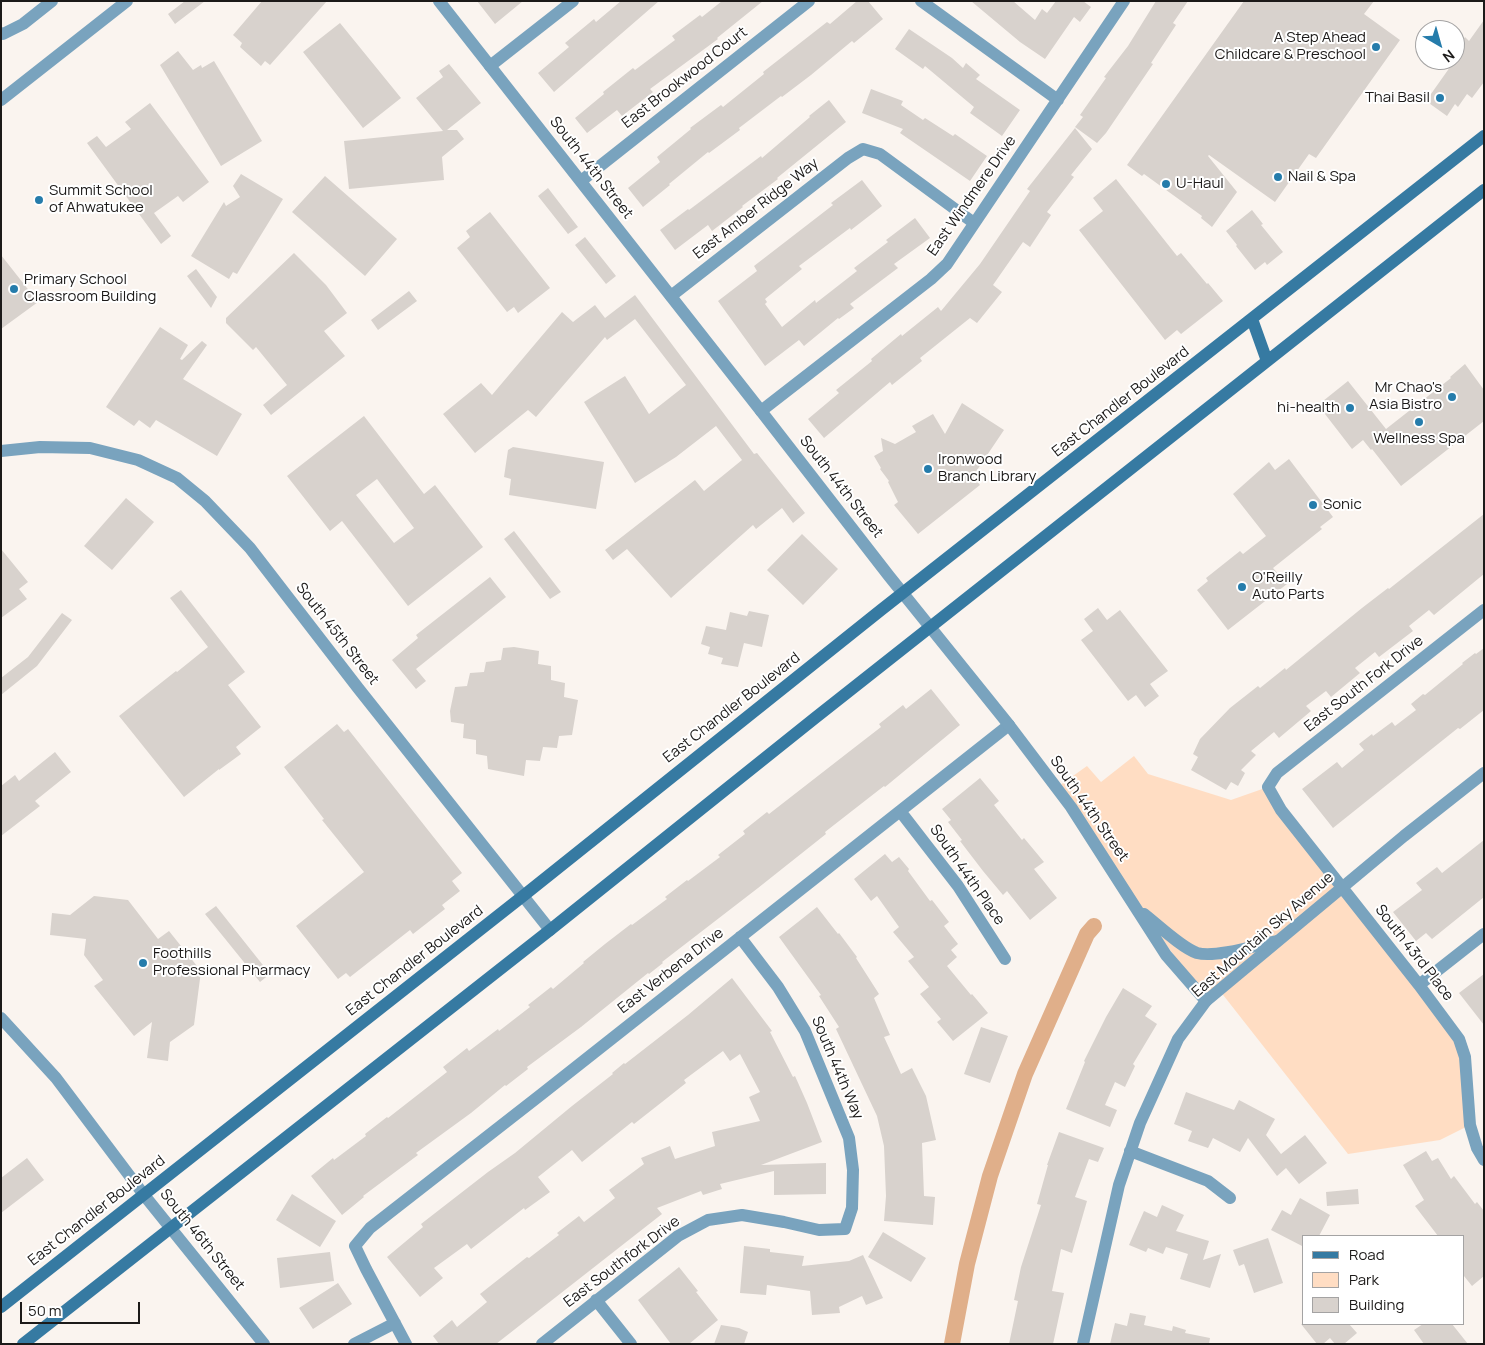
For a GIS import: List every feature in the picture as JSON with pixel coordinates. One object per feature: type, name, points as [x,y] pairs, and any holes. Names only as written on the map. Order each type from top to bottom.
[{"type":"main road","name":"East Chandler Boulevard","points":[[1,1308],[1484,136]]},
{"type":"main road","points":[[23,1344],[550,930],[815,718],[1484,190]]},
{"type":"main road","points":[[1252,319],[1267,361]]},
{"type":"street","points":[[2,34],[23,24],[52,1]]},
{"type":"street","points":[[1,100],[127,1]]},
{"type":"street","name":"South 44th Street","points":[[439,1],[762,411],[903,594],[1009,725],[1071,808],[1166,955],[1206,1002]]},
{"type":"street","points":[[490,66],[573,1]]},
{"type":"street","name":"East Brookwood Court","points":[[581,181],[809,1]]},
{"type":"street","points":[[921,1],[1058,100]]},
{"type":"street","name":"East Windmere Drive","points":[[762,411],[931,280],[947,264],[1124,1]]},
{"type":"street","name":"East Amber Ridge Way","points":[[671,296],[848,158],[863,149],[880,154],[974,223]]},
{"type":"street","name":"South 45th Street","points":[[1,451],[40,447],[90,448],[138,460],[177,478],[205,501],[250,548],[358,688],[550,930]]},
{"type":"street","name":"East South Fork Drive","points":[[1268,787],[1277,772],[1484,610]]},
{"type":"street","name":"East Verbena Drive","points":[[395,1323],[355,1246],[370,1228],[1009,725]]},
{"type":"street","name":"East Mountain Sky Avenue","points":[[1083,1344],[1119,1185],[1140,1123],[1178,1040],[1206,1002],[1404,836],[1484,773]]},
{"type":"street","name":"South 43rd Place","points":[[1268,787],[1281,810],[1419,985],[1459,1039],[1465,1057],[1470,1125],[1476,1148],[1484,1160]]},
{"type":"street","name":"South 44th Place","points":[[900,811],[958,886],[1005,959]]},
{"type":"street","points":[[1135,906],[1186,947],[1198,953],[1220,953],[1277,941]]},
{"type":"street","points":[[1419,985],[1484,934]]},
{"type":"street","name":"South 44th Way","points":[[740,938],[778,987],[805,1031],[849,1138],[853,1170],[852,1208],[845,1228]]},
{"type":"street","name":"South 46th Street","points":[[1,1018],[56,1078],[144,1195],[264,1344]]},
{"type":"street","points":[[1130,1151],[1208,1181],[1230,1198]]},
{"type":"street","name":"East Southfork Drive","points":[[542,1344],[678,1236],[708,1220],[742,1216],[784,1222],[819,1230],[845,1228]]},
{"type":"street","points":[[596,1300],[631,1344]]},
{"type":"street","points":[[354,1344],[395,1323],[406,1344]]},
{"type":"green space","points":[[1134,756],[1148,774],[1231,800],[1268,787],[1459,1039],[1470,1125],[1440,1140],[1348,1154],[1220,991],[1206,1001],[1056,788],[1087,766],[1101,782]]},
{"type":"building","points":[[185,1],[205,1],[175,24],[168,14]]},
{"type":"building","points":[[262,1],[327,1],[270,65],[265,61],[261,66],[240,47],[242,43],[233,35]]},
{"type":"building","points":[[477,1],[523,1],[495,24]]},
{"type":"building","points":[[621,1],[659,1],[554,92],[538,73],[569,47],[565,43],[594,19],[596,22]]},
{"type":"building","points":[[722,1],[763,1],[718,39],[650,89],[653,92],[622,116],[617,110],[587,133],[575,118],[633,68],[635,70],[675,40],[672,36],[700,15],[702,17]]},
{"type":"building","points":[[857,1],[868,1],[883,19],[854,43],[852,41],[811,75],[739,128],[740,130],[708,152],[643,207],[628,188],[660,162],[657,157],[690,128],[721,105],[723,107],[764,74],[763,72],[827,22],[830,24]]},
{"type":"building","points":[[971,1],[1013,1],[1035,20],[1042,9],[1047,13],[1056,1],[1083,1],[1091,7],[1080,22],[1074,17],[1045,59],[1020,42]]},
{"type":"building","points":[[1156,1],[1188,1],[1173,23],[1176,25],[1151,63],[1153,64],[1106,133],[1097,143],[1075,127],[1083,117],[1080,115],[1106,78],[1104,77],[1128,46]]},
{"type":"building","points":[[1244,1],[1374,1],[1364,14],[1400,40],[1316,158],[1309,154],[1275,202],[1209,155],[1237,192],[1212,227],[1201,218],[1202,216],[1144,174],[1142,176],[1127,165]]},
{"type":"building","points":[[1484,20],[1484,82],[1472,98],[1467,94],[1458,107],[1455,104],[1447,116],[1426,101],[1448,70],[1465,70],[1465,37],[1469,41]]},
{"type":"building","points":[[340,23],[401,98],[363,128],[303,52]]},
{"type":"building","points":[[909,29],[952,58],[963,68],[966,63],[980,75],[976,79],[1020,110],[1002,136],[970,113],[974,107],[925,66],[923,69],[895,49]]},
{"type":"building","points":[[178,51],[193,70],[201,65],[202,68],[214,61],[262,141],[221,166],[160,65]]},
{"type":"building","points":[[449,64],[481,103],[447,130],[457,130],[464,139],[442,157],[444,180],[349,189],[344,141],[443,131],[416,98],[443,77],[439,71]]},
{"type":"building","points":[[871,89],[903,101],[901,105],[923,120],[925,118],[953,136],[955,134],[987,156],[970,181],[900,133],[903,129],[862,113]]},
{"type":"building","points":[[829,100],[846,122],[712,231],[708,225],[675,250],[660,230],[761,156],[762,158]]},
{"type":"building","points":[[150,103],[209,182],[183,202],[178,196],[154,213],[171,236],[161,244],[87,143],[97,136],[106,147],[131,129],[125,122]]},
{"type":"building","points":[[1075,128],[1092,149],[1071,175],[1074,177],[1047,212],[1051,215],[1030,247],[1023,242],[993,285],[1002,292],[977,323],[970,318],[920,358],[922,361],[892,385],[890,382],[824,438],[808,419],[839,393],[836,390],[872,361],[871,359],[901,334],[902,336],[938,307],[941,311],[980,264],[1030,191],[1027,189]]},
{"type":"building","points":[[241,174],[283,199],[237,274],[233,272],[229,279],[191,256],[224,202],[226,206],[240,197],[233,186]]},
{"type":"building","points":[[325,176],[397,239],[365,276],[292,212]]},
{"type":"building","name":"U-Haul","points":[[1116,179],[1177,256],[1181,253],[1223,301],[1181,334],[1177,330],[1165,340],[1079,230],[1103,211],[1093,198]]},
{"type":"building","points":[[862,180],[882,206],[799,266],[802,269],[765,299],[767,302],[765,304],[782,327],[815,300],[816,303],[857,271],[854,268],[915,218],[930,238],[894,264],[898,268],[850,304],[854,308],[838,318],[804,346],[799,340],[765,366],[718,301],[757,271],[754,266]]},
{"type":"building","points":[[548,188],[578,227],[568,234],[538,196]]},
{"type":"building","points":[[1252,210],[1263,224],[1261,225],[1283,252],[1267,265],[1265,262],[1255,270],[1226,231]]},
{"type":"building","points":[[490,212],[550,288],[518,313],[514,307],[507,312],[457,248],[470,237],[466,231]]},
{"type":"building","points":[[585,237],[616,276],[606,284],[575,245]]},
{"type":"building","points":[[294,253],[326,285],[347,313],[324,331],[345,356],[271,415],[263,405],[287,385],[256,347],[253,350],[226,323],[226,318]]},
{"type":"building","name":"Primary School Classroom Building","points":[[1,255],[38,302],[1,329]]},
{"type":"building","points":[[196,269],[217,297],[211,308],[187,276]]},
{"type":"building","points":[[409,291],[417,301],[378,330],[371,320]]},
{"type":"building","points":[[635,295],[754,454],[757,453],[805,513],[793,523],[782,508],[756,529],[753,525],[671,598],[627,549],[613,560],[605,550],[695,480],[704,491],[742,460],[716,426],[676,457],[635,483],[584,402],[625,376],[649,414],[686,385],[635,319],[607,340],[605,337],[536,417],[528,410],[475,453],[443,414],[481,383],[492,395],[562,312],[573,322],[595,305],[605,318]]},
{"type":"building","points":[[160,327],[188,345],[180,359],[182,360],[202,341],[207,345],[183,379],[242,414],[217,456],[156,420],[150,428],[139,420],[134,426],[106,407]]},
{"type":"building","points":[[1465,364],[1484,390],[1484,421],[1401,486],[1363,440],[1352,449],[1318,405],[1348,381],[1386,429],[1451,378]]},
{"type":"building","name":"Ironwood Branch Library","points":[[962,403],[1004,430],[973,476],[980,485],[918,534],[894,505],[898,502],[889,481],[880,469],[874,456],[883,451],[881,438],[895,444],[916,432],[912,426],[933,414],[945,434]]},
{"type":"building","points":[[364,416],[424,494],[435,485],[483,547],[408,606],[342,521],[330,531],[287,476]],"holes":[[[377,479],[414,528],[394,543],[356,495]]]},
{"type":"building","points":[[513,447],[604,462],[596,509],[509,495],[511,479],[504,477],[508,450]]},
{"type":"building","points":[[1289,459],[1333,517],[1320,527],[1322,529],[1273,568],[1287,584],[1228,630],[1197,590],[1208,581],[1206,578],[1240,551],[1243,554],[1266,536],[1233,494],[1269,462],[1275,470]]},
{"type":"building","points":[[126,498],[154,522],[112,570],[84,546]]},
{"type":"building","points":[[1484,514],[1484,574],[1434,615],[1429,610],[1409,626],[1413,631],[1379,657],[1375,652],[1355,668],[1360,673],[1331,697],[1326,691],[1306,706],[1311,711],[1279,738],[1274,732],[1251,751],[1256,755],[1241,770],[1245,773],[1238,786],[1231,782],[1226,790],[1191,770],[1198,757],[1193,754],[1200,739],[1230,708],[1258,686],[1260,688],[1285,668],[1286,670],[1362,608]]},
{"type":"building","points":[[514,531],[561,592],[550,599],[504,539]]},
{"type":"building","points":[[802,534],[838,569],[803,605],[767,570]]},
{"type":"building","points":[[1,549],[28,582],[19,589],[27,599],[1,618]]},
{"type":"building","points":[[490,577],[506,597],[416,669],[426,681],[416,689],[392,660],[418,638],[416,635]]},
{"type":"building","points":[[181,590],[245,672],[228,685],[261,727],[236,747],[241,754],[184,797],[119,716],[208,647],[170,598]]},
{"type":"building","points":[[1098,608],[1107,620],[1120,610],[1168,671],[1150,684],[1159,696],[1145,707],[1136,695],[1128,701],[1081,640],[1093,631],[1084,619]]},
{"type":"building","points":[[749,611],[769,615],[762,647],[744,643],[738,667],[721,664],[723,658],[708,654],[710,647],[701,644],[706,626],[726,630],[730,612],[747,616]]},
{"type":"building","points":[[62,613],[72,620],[37,666],[1,695],[1,678],[28,657]]},
{"type":"building","points":[[514,647],[539,651],[538,664],[551,666],[551,680],[565,683],[564,697],[578,700],[572,735],[559,736],[557,748],[543,747],[540,761],[526,760],[524,776],[488,769],[487,756],[476,754],[476,740],[463,738],[464,724],[451,722],[450,711],[455,687],[467,686],[470,673],[484,672],[486,662],[501,660],[503,648]]},
{"type":"building","points":[[1484,648],[1484,710],[1460,729],[1458,728],[1333,828],[1302,789],[1337,762],[1342,768],[1364,750],[1359,744],[1392,722],[1395,726],[1416,710],[1411,704],[1423,694],[1425,695],[1475,653]]},
{"type":"building","points":[[931,689],[960,725],[663,963],[527,1067],[528,1069],[471,1113],[416,1153],[418,1155],[363,1196],[342,1215],[311,1176],[333,1158],[334,1160],[366,1136],[365,1134],[447,1072],[443,1067],[467,1048],[469,1051],[498,1029],[499,1031],[530,1007],[528,1005],[551,987],[553,989],[605,944],[667,899],[665,897],[687,880],[720,857],[718,855],[745,834],[743,831],[767,812],[769,814],[881,727],[879,724],[903,705],[906,709]]},
{"type":"building","points":[[337,724],[344,732],[348,729],[462,873],[452,881],[460,891],[442,905],[445,909],[413,934],[410,930],[350,977],[346,973],[338,979],[296,926],[364,872],[322,820],[324,819],[284,767]]},
{"type":"building","points":[[55,752],[71,772],[35,801],[40,806],[1,836],[1,786],[15,775],[19,781]]},
{"type":"building","points":[[980,778],[999,801],[994,805],[1022,840],[1024,838],[1044,862],[1034,869],[1057,898],[1030,920],[1007,891],[1003,895],[983,871],[960,841],[962,840],[948,822],[951,820],[942,809]]},
{"type":"building","points":[[1484,840],[1484,897],[1432,939],[1426,933],[1416,941],[1393,912],[1422,890],[1416,883],[1437,867],[1442,873]]},
{"type":"building","points":[[885,854],[892,862],[899,857],[930,901],[932,900],[949,922],[944,926],[958,944],[951,950],[957,957],[947,966],[988,1013],[953,1041],[937,1022],[941,1019],[920,994],[929,987],[908,961],[914,957],[893,932],[899,927],[877,896],[871,901],[854,879]]},
{"type":"building","name":"Foothills Professional Pharmacy","points":[[94,896],[128,900],[158,939],[169,931],[201,971],[194,1025],[170,1042],[168,1061],[147,1058],[152,1022],[134,1036],[94,986],[103,980],[84,955],[86,939],[50,935],[52,913],[70,915]]},
{"type":"building","points":[[216,906],[270,974],[260,982],[205,914]]},
{"type":"building","points":[[817,907],[857,957],[879,994],[874,998],[890,1035],[884,1037],[901,1074],[912,1068],[926,1096],[936,1140],[922,1143],[924,1196],[935,1197],[933,1225],[884,1221],[886,1196],[884,1146],[877,1116],[836,1029],[839,1027],[819,996],[821,995],[779,937]]},
{"type":"building","points":[[1484,974],[1484,1025],[1459,993]]},
{"type":"building","points":[[732,978],[772,1031],[770,1032],[793,1077],[795,1076],[822,1142],[761,1165],[826,1163],[826,1194],[774,1195],[774,1171],[720,1184],[722,1189],[703,1195],[701,1191],[657,1208],[662,1214],[496,1344],[439,1344],[433,1336],[452,1320],[457,1327],[487,1302],[480,1294],[527,1257],[529,1258],[559,1235],[557,1233],[579,1216],[584,1222],[615,1198],[609,1190],[644,1164],[641,1158],[670,1146],[675,1159],[715,1146],[712,1132],[760,1121],[749,1097],[760,1092],[740,1054],[730,1061],[723,1051],[684,1080],[686,1083],[662,1102],[634,1124],[632,1122],[582,1162],[572,1150],[538,1177],[550,1192],[525,1210],[524,1208],[471,1249],[467,1244],[434,1268],[443,1278],[420,1297],[387,1257],[423,1227],[421,1224],[515,1153],[624,1063],[688,1015]]},
{"type":"building","points":[[1123,988],[1152,1006],[1145,1016],[1157,1024],[1133,1064],[1135,1066],[1125,1087],[1115,1082],[1105,1105],[1117,1110],[1110,1127],[1066,1109],[1084,1061]]},
{"type":"building","points":[[981,1027],[1008,1036],[990,1083],[964,1074]]},
{"type":"building","points":[[1186,1092],[1234,1110],[1239,1100],[1275,1119],[1266,1135],[1281,1154],[1305,1135],[1327,1163],[1299,1184],[1286,1168],[1277,1176],[1248,1138],[1240,1152],[1213,1138],[1208,1148],[1188,1141],[1192,1131],[1174,1124]]},
{"type":"building","points":[[1059,1132],[1104,1148],[1098,1162],[1089,1159],[1075,1197],[1087,1201],[1072,1253],[1061,1249],[1052,1291],[1064,1293],[1053,1344],[1009,1344],[1018,1301],[1014,1300],[1021,1267],[1041,1205],[1037,1204],[1047,1165]]},
{"type":"building","points":[[1426,1151],[1432,1161],[1438,1158],[1451,1179],[1454,1176],[1475,1204],[1477,1202],[1484,1211],[1484,1276],[1472,1286],[1465,1277],[1465,1235],[1437,1235],[1415,1206],[1424,1200],[1403,1165]]},
{"type":"building","points":[[27,1158],[44,1180],[1,1213],[1,1178]]},
{"type":"building","points":[[1358,1189],[1359,1204],[1327,1206],[1326,1192]]},
{"type":"building","points":[[292,1194],[336,1221],[320,1247],[276,1220]]},
{"type":"building","points":[[1300,1198],[1330,1215],[1320,1235],[1302,1235],[1302,1246],[1271,1230],[1282,1210],[1291,1215]]},
{"type":"building","points":[[1162,1205],[1184,1215],[1176,1231],[1209,1241],[1203,1260],[1221,1254],[1210,1288],[1180,1279],[1188,1254],[1166,1247],[1163,1254],[1148,1248],[1146,1252],[1129,1245],[1144,1211],[1157,1217]]},
{"type":"building","points":[[883,1232],[926,1258],[911,1282],[868,1257]]},
{"type":"building","points":[[1268,1238],[1283,1283],[1254,1293],[1244,1264],[1239,1266],[1233,1250]]},
{"type":"building","points":[[744,1246],[770,1249],[770,1252],[804,1256],[802,1266],[849,1261],[863,1255],[883,1298],[866,1305],[862,1296],[839,1307],[840,1313],[812,1315],[810,1291],[767,1285],[766,1295],[740,1293]]},
{"type":"building","points":[[330,1252],[334,1281],[280,1288],[277,1258]]},
{"type":"building","points":[[679,1267],[718,1320],[689,1344],[671,1344],[638,1300]]},
{"type":"building","points":[[338,1283],[352,1304],[313,1329],[299,1308]]},
{"type":"building","points":[[1130,1313],[1146,1316],[1144,1325],[1172,1331],[1173,1326],[1186,1330],[1185,1333],[1210,1338],[1209,1344],[1110,1344],[1115,1323],[1127,1326]]},
{"type":"building","points":[[1301,1324],[1350,1325],[1357,1333],[1344,1344],[1335,1344],[1330,1338],[1323,1344],[1317,1344]]},
{"type":"building","points":[[721,1325],[739,1328],[748,1332],[744,1344],[714,1344]]},
{"type":"building","points":[[1422,1325],[1453,1325],[1468,1344],[1424,1344],[1414,1330]]},
{"type":"waterway","points":[[952,1344],[967,1264],[990,1176],[1025,1074],[1087,934],[1094,926]]},
{"type":"place","name":"A Step Ahead Childcare & Preschool","points":[[1376,47]]},
{"type":"place","name":"Thai Basil","points":[[1440,98]]},
{"type":"place","name":"Nail & Spa","points":[[1278,177]]},
{"type":"place","name":"U-Haul","points":[[1166,184]]},
{"type":"place","name":"Summit School of Ahwatukee","points":[[39,200]]},
{"type":"place","name":"Primary School Classroom Building","points":[[14,289]]},
{"type":"place","name":"Mr Chao's Asia Bistro","points":[[1452,397]]},
{"type":"place","name":"hi-health","points":[[1350,408]]},
{"type":"place","name":"Wellness Spa","points":[[1419,422]]},
{"type":"place","name":"Ironwood Branch Library","points":[[928,469]]},
{"type":"place","name":"Sonic","points":[[1313,505]]},
{"type":"place","name":"O'Reilly Auto Parts","points":[[1242,587]]},
{"type":"place","name":"Foothills Professional Pharmacy","points":[[143,963]]}]
